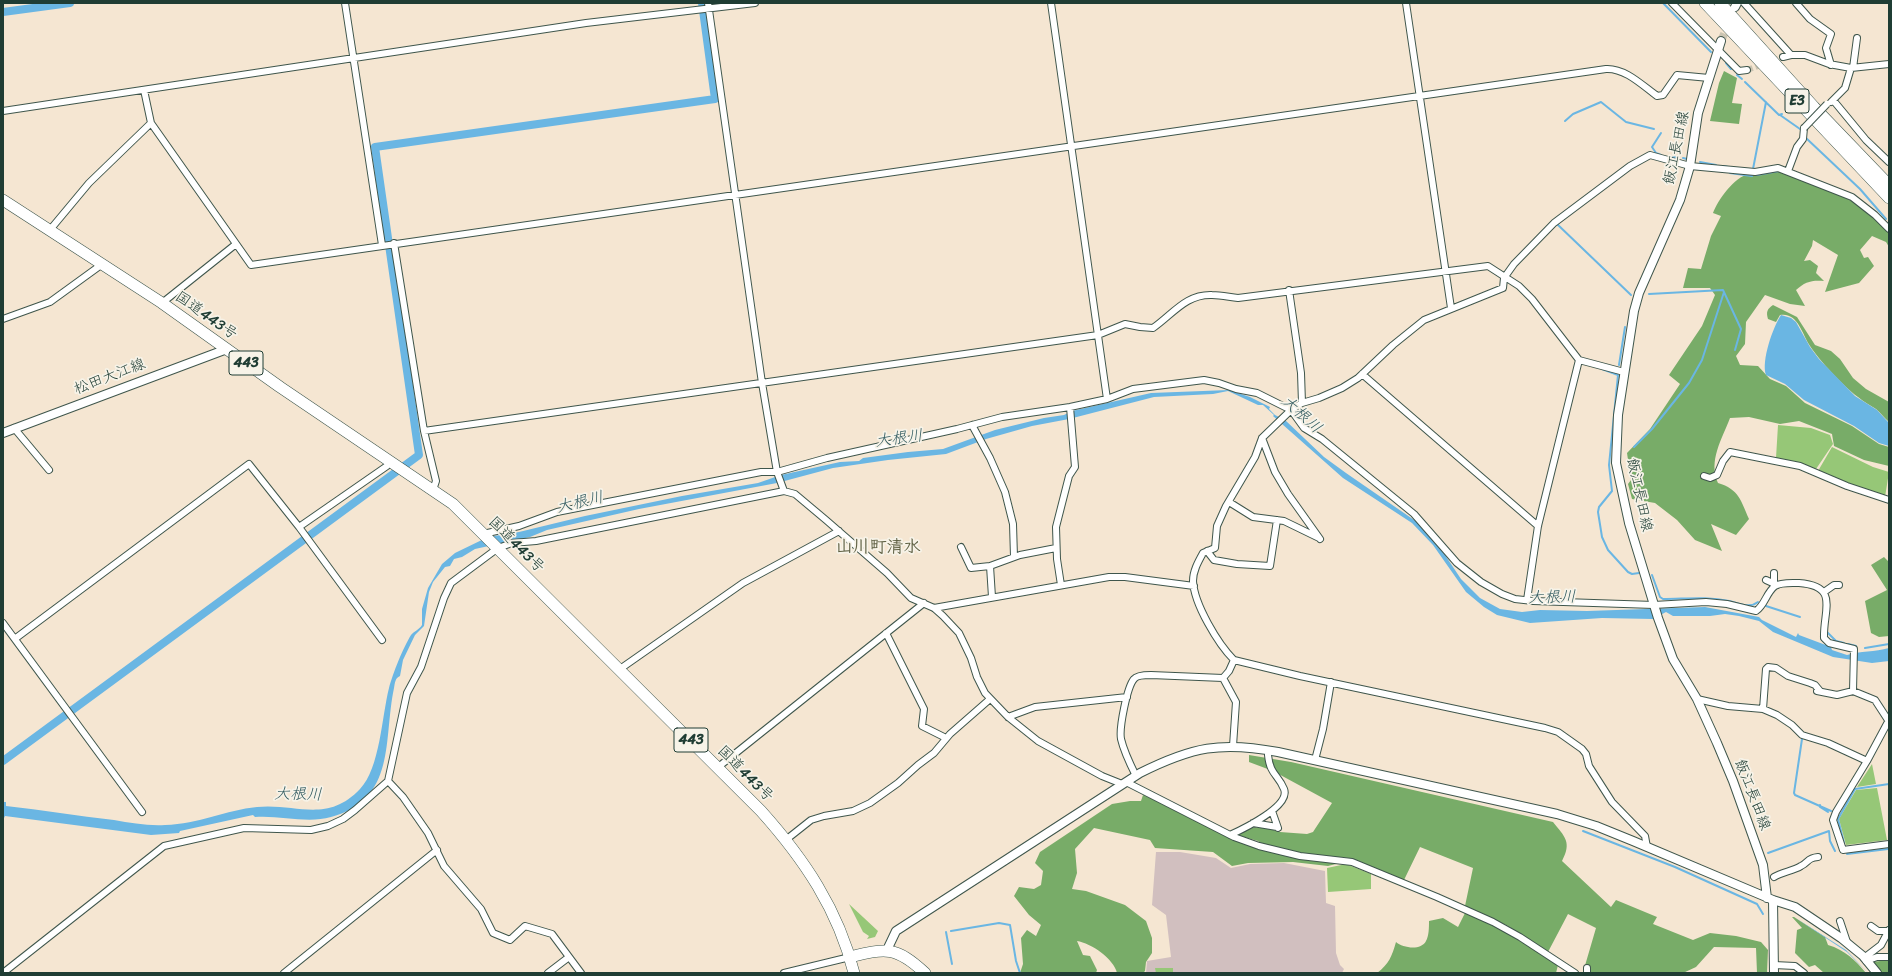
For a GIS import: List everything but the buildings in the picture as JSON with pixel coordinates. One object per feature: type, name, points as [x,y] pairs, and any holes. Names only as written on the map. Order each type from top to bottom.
[{"type":"highway","name":"E3","points":[[1705,3],[1889,198]]},
{"type":"highway","name":"E3","points":[[1720,3],[1814,107],[1889,185]]},
{"type":"highway","name":"国道443号","points":[[3,200],[102,266],[162,303],[280,387],[392,461],[453,504],[620,669],[787,839],[805,864],[827,902],[838,924],[850,957]]},
{"type":"highway","points":[[850,957],[887,950],[904,956],[924,973]]},
{"type":"highway","name":"443","points":[[850,957],[854,973]]},
{"type":"main road","name":"飯江長田線","points":[[1722,41],[1698,113],[1690,166],[1680,200],[1639,293],[1630,329],[1618,415],[1616,462],[1629,524],[1658,618],[1673,659],[1697,699],[1717,743],[1753,834],[1763,865],[1770,899],[1774,969]]},
{"type":"main road","name":"松田大江線","points":[[3,433],[227,349]]},
{"type":"main road","points":[[887,950],[896,931],[1124,783],[1166,760],[1188,752],[1233,746],[1255,748],[1315,760],[1557,814],[1596,826],[1770,899],[1795,907],[1847,943],[1865,959],[1876,973]]},
{"type":"street","points":[[345,3],[383,245]]},
{"type":"street","points":[[3,111],[586,23],[708,6],[755,3]]},
{"type":"street","points":[[1051,3],[1107,399]]},
{"type":"street","points":[[1406,3],[1451,308]]},
{"type":"street","points":[[1672,3],[1738,71],[1747,70]]},
{"type":"street","points":[[1744,3],[1791,55]]},
{"type":"street","points":[[1796,3],[1810,19],[1831,34],[1826,48],[1831,65]]},
{"type":"street","points":[[708,6],[762,383],[777,472],[784,490]]},
{"type":"street","points":[[1788,171],[1797,147],[1803,139],[1804,128],[1845,88],[1852,68],[1857,38]]},
{"type":"street","points":[[1784,57],[1791,55],[1805,55],[1831,65],[1852,68],[1889,64]]},
{"type":"street","points":[[144,90],[151,123],[251,264],[1419,95],[1613,69],[1623,72],[1657,96],[1663,96],[1677,75],[1709,78]]},
{"type":"street","points":[[1833,100],[1866,140],[1889,162]]},
{"type":"street","points":[[49,231],[89,182],[151,123]]},
{"type":"street","points":[[1647,847],[1645,836],[1612,802],[1589,766],[1586,754],[1582,749],[1558,732],[1234,660],[1211,628],[1199,603],[1194,586],[1195,568],[1203,552],[1215,548],[1217,526],[1255,456],[1262,438],[1291,410],[1302,403],[1319,398],[1342,388],[1362,374],[1424,320],[1503,288],[1504,278],[1514,264],[1554,223],[1630,166],[1650,155],[1690,166],[1755,172],[1778,168],[1788,171],[1852,197],[1875,215],[1889,229]]},
{"type":"street","points":[[393,243],[424,431],[436,481],[433,490]]},
{"type":"street","points":[[162,303],[236,244]]},
{"type":"street","points":[[3,319],[50,302],[102,266]]},
{"type":"street","points":[[424,431],[1098,335],[1125,324],[1140,328],[1153,328],[1183,303],[1194,297],[1213,295],[1238,298],[1289,290],[1488,266],[1504,278],[1519,286],[1532,299],[1579,360],[1624,372]]},
{"type":"street","points":[[1289,290],[1301,373],[1302,403]]},
{"type":"street","points":[[1527,600],[1538,526],[1579,360]]},
{"type":"street","points":[[1362,374],[1538,526]]},
{"type":"street","points":[[483,534],[519,526],[557,512],[761,472],[777,472],[827,458],[1002,417],[1070,408],[1107,399],[1133,389],[1204,380],[1257,393],[1291,410],[1304,428],[1322,438],[1414,514],[1457,563],[1481,582],[1502,594],[1515,599],[1654,606],[1706,602],[1727,604],[1756,611],[1760,608],[1775,584],[1774,573]]},
{"type":"street","points":[[1061,585],[1056,548],[1056,527],[1069,476],[1075,466],[1070,408]]},
{"type":"street","points":[[972,425],[990,458],[1005,492],[1013,524],[1014,557]]},
{"type":"street","points":[[14,428],[49,470]]},
{"type":"street","points":[[1229,502],[1253,517],[1284,521],[1320,539],[1288,494],[1275,472],[1262,438]]},
{"type":"street","points":[[1704,476],[1710,478],[1718,475],[1723,462],[1730,452],[1800,466],[1847,486],[1889,500]]},
{"type":"street","points":[[299,527],[392,461]]},
{"type":"street","points":[[16,638],[250,464],[299,527],[382,640]]},
{"type":"street","points":[[3,973],[164,846],[244,828],[311,830],[328,826],[355,810],[388,781],[407,693],[421,667],[444,598],[451,583],[498,548],[512,543],[536,541],[784,490],[795,494],[839,531],[887,573],[911,598],[934,608],[959,634],[971,658],[977,677],[990,699],[1008,718],[1038,741],[1102,776],[1124,783],[1230,835],[1259,846],[1300,856],[1352,862],[1493,922],[1520,937],[1575,973]]},
{"type":"street","points":[[1207,551],[1214,560],[1237,564],[1270,566],[1277,520]]},
{"type":"street","points":[[620,669],[743,583],[839,531]]},
{"type":"street","points":[[961,547],[971,568],[990,566],[1014,557],[1056,548]]},
{"type":"street","points":[[990,566],[992,597]]},
{"type":"street","points":[[934,608],[1109,577],[1125,577],[1194,586]]},
{"type":"street","points":[[1766,580],[1775,584],[1809,584],[1824,592],[1827,600],[1824,638],[1829,643],[1854,649],[1853,691]]},
{"type":"street","points":[[1824,592],[1834,585],[1839,585]]},
{"type":"street","points":[[722,764],[924,603]]},
{"type":"street","points":[[3,622],[5,630],[16,638],[142,812]]},
{"type":"street","points":[[886,633],[924,709],[922,726],[946,738]]},
{"type":"street","points":[[1223,678],[1229,671],[1234,660]]},
{"type":"street","points":[[1763,709],[1766,669],[1768,667],[1776,668],[1788,676],[1815,685],[1818,691],[1837,695],[1853,691],[1875,700],[1888,720],[1867,761],[1836,812],[1833,820],[1840,851],[1889,844]]},
{"type":"street","points":[[1136,776],[1127,756],[1121,737],[1122,721],[1127,697],[1134,679],[1139,676],[1151,675],[1223,678]]},
{"type":"street","points":[[1223,678],[1236,702],[1233,746]]},
{"type":"street","points":[[1315,760],[1323,729],[1331,682]]},
{"type":"street","points":[[1008,718],[1035,707],[1127,697]]},
{"type":"street","points":[[787,839],[811,820],[853,811],[870,803],[898,783],[934,752],[946,738],[990,699]]},
{"type":"street","points":[[1697,699],[1728,706],[1763,709],[1787,721],[1802,735],[1828,743],[1867,761]]},
{"type":"street","points":[[1230,835],[1272,811],[1282,801],[1285,794],[1283,787],[1272,772],[1268,755]]},
{"type":"street","points":[[388,781],[407,802],[428,833],[444,866],[481,909],[493,933],[510,940],[525,926],[552,934],[580,973]]},
{"type":"street","points":[[1253,823],[1278,828],[1272,811]]},
{"type":"street","points":[[284,973],[437,850]]},
{"type":"street","points":[[1774,877],[1785,871],[1800,867],[1809,859],[1818,857]]},
{"type":"street","points":[[1840,921],[1847,943]]},
{"type":"street","points":[[1865,959],[1882,945],[1889,931],[1878,931],[1871,926]]},
{"type":"street","points":[[548,973],[569,957]]},
{"type":"street","points":[[784,973],[850,957]]},
{"type":"street","points":[[1865,959],[1889,957]]},
{"type":"street","points":[[1774,969],[1796,966],[1804,973]]},
{"type":"shaded area","points":[[1156,852],[1180,852],[1216,858],[1231,868],[1250,864],[1284,863],[1325,871],[1326,903],[1335,906],[1336,953],[1340,965],[1344,969],[1342,973],[1146,973],[1147,961],[1171,957],[1166,915],[1152,905]]},
{"type":"green space","points":[[1724,71],[1737,78],[1732,103],[1742,104],[1739,124],[1710,121],[1719,83]]},
{"type":"green space","points":[[1778,170],[1856,203],[1888,231],[1889,247],[1886,242],[1872,236],[1860,250],[1864,258],[1868,257],[1874,266],[1859,283],[1825,292],[1838,255],[1813,240],[1812,246],[1804,261],[1810,260],[1818,266],[1816,273],[1824,281],[1808,282],[1796,290],[1805,306],[1790,304],[1765,295],[1746,322],[1745,344],[1736,356],[1740,365],[1758,366],[1770,379],[1786,386],[1805,403],[1852,426],[1879,444],[1889,447],[1889,466],[1864,460],[1834,446],[1832,434],[1799,421],[1780,424],[1749,417],[1730,418],[1717,450],[1715,458],[1715,475],[1718,483],[1735,492],[1749,519],[1736,535],[1711,524],[1722,551],[1695,540],[1677,520],[1655,503],[1632,499],[1628,484],[1631,480],[1627,453],[1650,429],[1680,384],[1669,375],[1702,326],[1715,295],[1710,288],[1683,288],[1688,268],[1701,269],[1711,236],[1721,216],[1713,213],[1715,208],[1732,184],[1743,176]]},
{"type":"green space","points":[[1773,305],[1797,317],[1815,345],[1831,351],[1840,359],[1853,378],[1866,389],[1889,402],[1889,422],[1876,409],[1852,393],[1832,373],[1810,346],[1795,320],[1786,315],[1780,315],[1776,322],[1768,319],[1767,314],[1769,308]]},
{"type":"green space","points":[[1778,425],[1811,428],[1830,435],[1833,444],[1816,469],[1800,463],[1776,458]]},
{"type":"green space","points":[[1832,447],[1873,467],[1889,472],[1885,497],[1818,471]]},
{"type":"green space","points":[[1884,557],[1889,562],[1889,636],[1879,637],[1871,633],[1865,601],[1887,590],[1871,565]]},
{"type":"green space","points":[[1249,755],[1291,762],[1553,822],[1564,836],[1567,844],[1562,861],[1611,907],[1616,900],[1657,917],[1653,924],[1693,940],[1710,933],[1736,936],[1761,942],[1768,950],[1767,973],[1757,973],[1756,948],[1714,947],[1696,967],[1683,973],[1590,973],[1584,969],[1596,928],[1568,914],[1548,952],[1508,926],[1465,906],[1473,868],[1420,847],[1404,880],[1349,858],[1311,855],[1286,850],[1263,845],[1258,841],[1237,835],[1250,828],[1264,827],[1280,832],[1307,834],[1313,832],[1332,803],[1273,771],[1249,762]]},
{"type":"green space","points":[[1872,764],[1876,784],[1857,787]]},
{"type":"green space","points":[[1877,788],[1887,840],[1846,845],[1839,819],[1856,790]]},
{"type":"green space","points":[[1143,795],[1260,848],[1344,862],[1328,866],[1293,862],[1248,863],[1232,866],[1213,852],[1155,848],[1150,840],[1094,828],[1075,849],[1077,873],[1072,889],[1086,891],[1125,905],[1146,921],[1152,938],[1152,953],[1146,962],[1145,971],[1143,973],[1117,973],[1111,962],[1101,952],[1083,942],[1077,941],[1083,955],[1090,956],[1097,970],[1096,973],[1020,973],[1023,964],[1021,938],[1027,930],[1036,936],[1041,925],[1029,915],[1014,896],[1019,887],[1034,889],[1041,885],[1043,871],[1035,863],[1040,852],[1112,804],[1141,801]]},
{"type":"green space","points":[[1346,864],[1371,874],[1371,889],[1328,892],[1327,868]]},
{"type":"green space","points":[[849,904],[878,931],[875,937],[867,939],[869,936],[863,932]]},
{"type":"green space","points":[[1465,913],[1500,928],[1558,965],[1556,973],[1377,973],[1390,959],[1396,942],[1403,946],[1412,948],[1420,946],[1424,944],[1427,939],[1429,921],[1443,918],[1458,927]]},
{"type":"green space","points":[[1792,917],[1825,937],[1828,945],[1849,956],[1866,973],[1824,973],[1815,965],[1809,967],[1795,953],[1797,930],[1802,928]]},
{"type":"green space","points":[[1889,960],[1889,973],[1881,973],[1872,962]]},
{"type":"green space","points":[[1155,968],[1173,968],[1173,973],[1156,973]]},
{"type":"water","points":[[1781,315],[1791,318],[1796,322],[1810,347],[1819,359],[1855,396],[1877,410],[1889,423],[1889,446],[1879,443],[1854,426],[1804,400],[1785,384],[1766,375],[1766,353]]},
{"type":"water","name":"大根川","points":[[1229,390],[1250,397],[1270,407],[1269,409],[1275,415],[1285,420],[1324,457],[1417,522],[1439,546],[1461,579],[1480,598],[1500,609],[1522,612],[1540,610],[1587,611],[1705,607],[1759,617],[1762,620],[1796,637],[1798,633],[1799,635],[1831,647],[1832,650],[1847,655],[1889,648],[1889,661],[1872,663],[1833,657],[1773,632],[1759,621],[1725,614],[1710,616],[1673,616],[1666,612],[1653,619],[1602,618],[1530,623],[1497,615],[1484,607],[1466,592],[1433,545],[1412,523],[1343,478],[1273,416],[1274,415],[1263,405],[1258,405],[1228,391],[1213,394],[1154,397],[1069,419],[1032,426],[986,439],[946,454],[833,468],[777,483],[639,509],[547,530],[530,537],[475,549],[462,557],[454,559],[450,566],[445,567],[433,582],[429,592],[424,626],[415,635],[403,660],[400,676],[396,681],[391,708],[387,747],[377,782],[367,797],[352,808],[331,817],[303,820],[255,817],[253,815],[180,831],[179,833],[151,835],[5,816],[3,820],[3,802],[6,802],[6,806],[140,824],[159,825],[201,820],[234,811],[257,807],[311,810],[323,809],[335,806],[348,800],[367,780],[372,769],[391,682],[398,661],[408,640],[422,625],[422,609],[428,588],[442,564],[455,553],[488,537],[519,532],[585,516],[682,496],[758,483],[781,475],[840,462],[859,461],[863,458],[908,452],[943,449],[995,430],[1044,418],[1064,415],[1072,411],[1151,393]]},
{"type":"water","points":[[1794,917],[1846,950],[1868,973],[1847,952]]},
{"type":"waterway","points":[[3,12],[70,3]]},
{"type":"waterway","points":[[3,761],[419,455],[375,147],[715,99],[702,3]]},
{"type":"waterway","points":[[1663,3],[1711,52]]},
{"type":"waterway","points":[[1726,63],[1731,69]]},
{"type":"waterway","points":[[1737,75],[1742,79]]},
{"type":"waterway","points":[[1745,82],[1779,115],[1782,114]]},
{"type":"waterway","points":[[1565,121],[1573,114],[1601,102],[1626,122],[1654,129]]},
{"type":"waterway","points":[[1751,169],[1753,169],[1766,102]]},
{"type":"waterway","points":[[1780,115],[1800,129]]},
{"type":"waterway","points":[[1661,133],[1652,147],[1656,153],[1661,155]]},
{"type":"waterway","points":[[1806,138],[1860,189],[1886,219]]},
{"type":"waterway","points":[[1669,158],[1678,157]]},
{"type":"waterway","points":[[1683,158],[1687,159]]},
{"type":"waterway","points":[[1700,162],[1716,165]]},
{"type":"waterway","points":[[1723,166],[1728,167]]},
{"type":"waterway","points":[[1757,175],[1779,171]]},
{"type":"waterway","points":[[1730,173],[1752,176]]},
{"type":"waterway","points":[[1557,224],[1631,295]]},
{"type":"waterway","points":[[1649,294],[1723,290],[1741,329],[1735,350]]},
{"type":"waterway","points":[[1634,447],[1652,429],[1689,383],[1702,360],[1724,292]]},
{"type":"waterway","points":[[1619,365],[1625,327]]},
{"type":"waterway","points":[[1602,369],[1618,375],[1609,465],[1612,491],[1599,507],[1598,512],[1602,537],[1608,550],[1628,572],[1632,574],[1639,573]]},
{"type":"waterway","points":[[1652,575],[1660,597],[1663,599],[1721,599],[1748,605],[1758,602]]},
{"type":"waterway","points":[[1766,606],[1800,617]]},
{"type":"waterway","points":[[1827,632],[1836,641],[1844,643]]},
{"type":"waterway","points":[[1848,644],[1856,646]]},
{"type":"waterway","points":[[1865,648],[1889,644]]},
{"type":"waterway","points":[[1802,739],[1794,793],[1795,795],[1831,811]]},
{"type":"waterway","points":[[1844,843],[1838,819],[1855,789],[1889,784]]},
{"type":"waterway","points":[[1820,805],[1820,807],[1828,812]]},
{"type":"waterway","points":[[1583,831],[1675,867],[1757,904],[1763,914]]},
{"type":"waterway","points":[[1768,853],[1829,831],[1830,841],[1835,851]]},
{"type":"waterway","points":[[1847,854],[1888,849]]},
{"type":"waterway","points":[[951,931],[999,923],[1010,925],[1016,961],[1020,973]]},
{"type":"waterway","points":[[946,932],[952,964]]},
{"type":"tunnel","points":[[1721,41],[1729,23]]},
{"type":"tunnel","points":[[1747,70],[1783,57]]},
{"type":"district","name":"山川町清水","points":[[878,548]]}]
